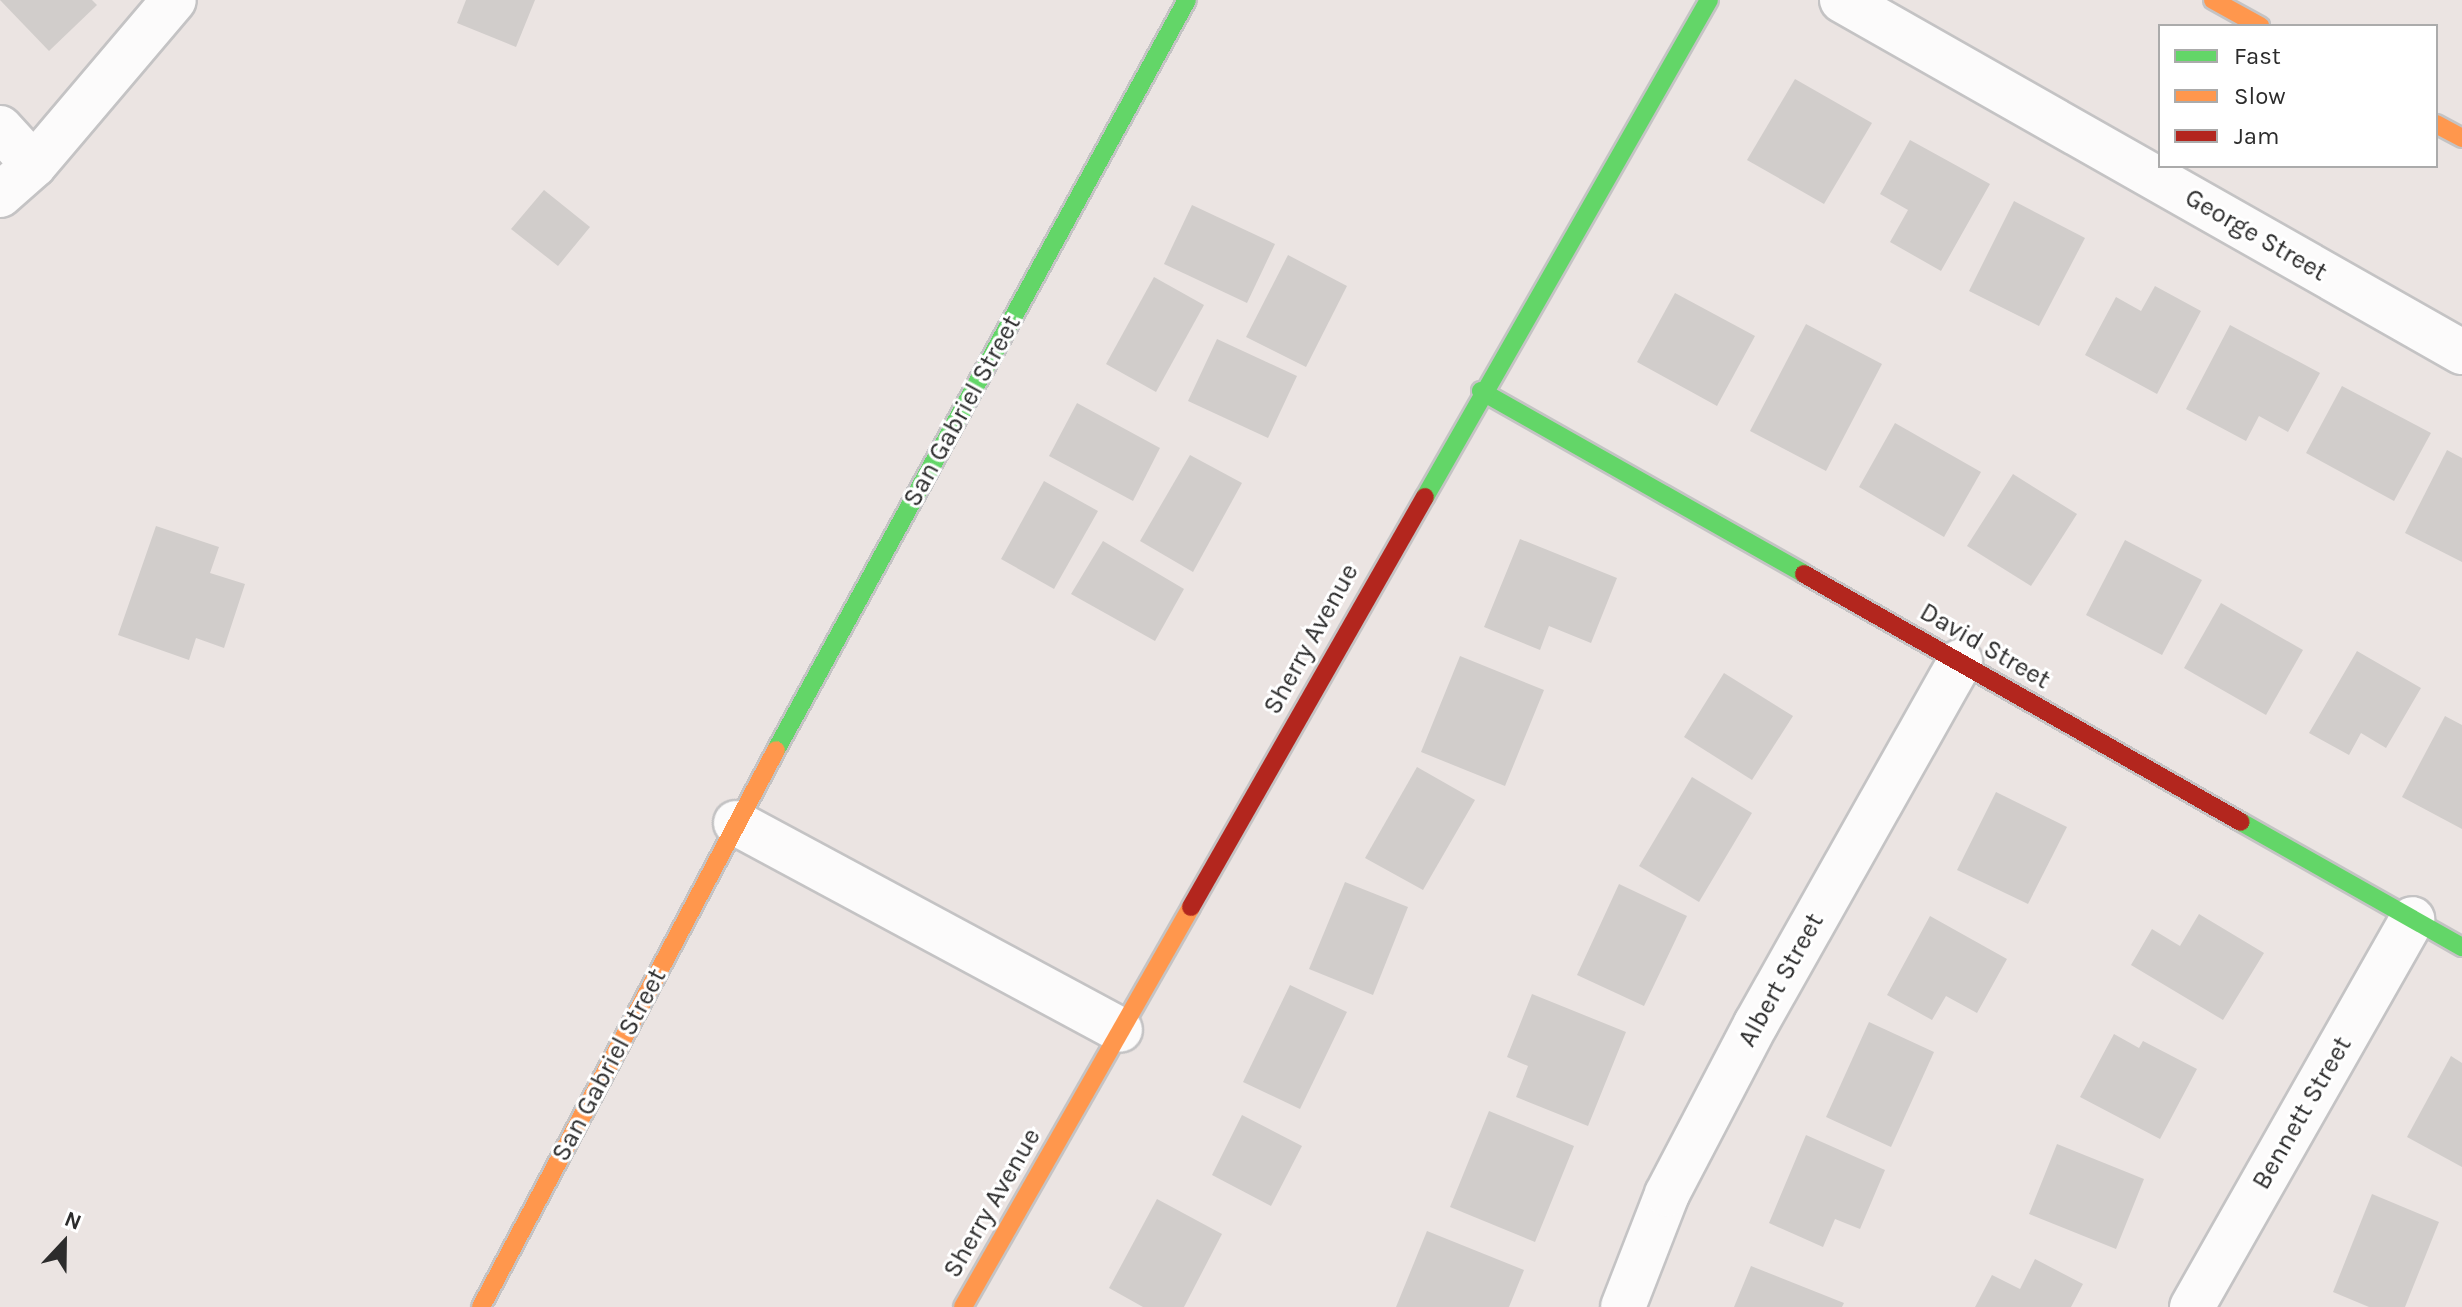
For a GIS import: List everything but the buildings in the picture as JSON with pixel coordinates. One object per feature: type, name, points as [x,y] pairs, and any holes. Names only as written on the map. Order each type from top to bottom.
[{"type":"street","points":[[0,195],[34,165],[174,0]]},
{"type":"street","name":"San Gabriel Street","points":[[481,1307],[736,823],[1187,0]]},
{"type":"street","name":"Sherry Avenue","points":[[963,1307],[1481,391],[1709,0]]},
{"type":"street","name":"George Street","points":[[1842,0],[2462,352]]},
{"type":"street","points":[[2213,0],[2256,24]]},
{"type":"street","points":[[2438,125],[2462,138]]},
{"type":"street","points":[[0,128],[34,165]]},
{"type":"street","name":"David Street","points":[[1481,391],[2462,947]]},
{"type":"street","name":"Albert Street","points":[[1623,1307],[1674,1180],[1756,1024],[1960,662]]},
{"type":"street","points":[[736,823],[1120,1030]]},
{"type":"street","name":"Bennett Street","points":[[2192,1307],[2412,919]]},
{"type":"traffic: fast","points":[[776,750],[1187,0]]},
{"type":"traffic: fast","points":[[1425,497],[1709,0]]},
{"type":"traffic: fast","points":[[1481,391],[1804,574]]},
{"type":"traffic: fast","points":[[2241,822],[2462,947]]},
{"type":"traffic: slow","points":[[2213,0],[2256,24]]},
{"type":"traffic: slow","points":[[2438,125],[2462,138]]},
{"type":"traffic: slow","points":[[481,1307],[776,750]]},
{"type":"traffic: slow","points":[[963,1307],[1191,907]]},
{"type":"traffic: jam","points":[[1191,907],[1425,497]]},
{"type":"traffic: jam","points":[[1804,574],[2241,822]]}]
